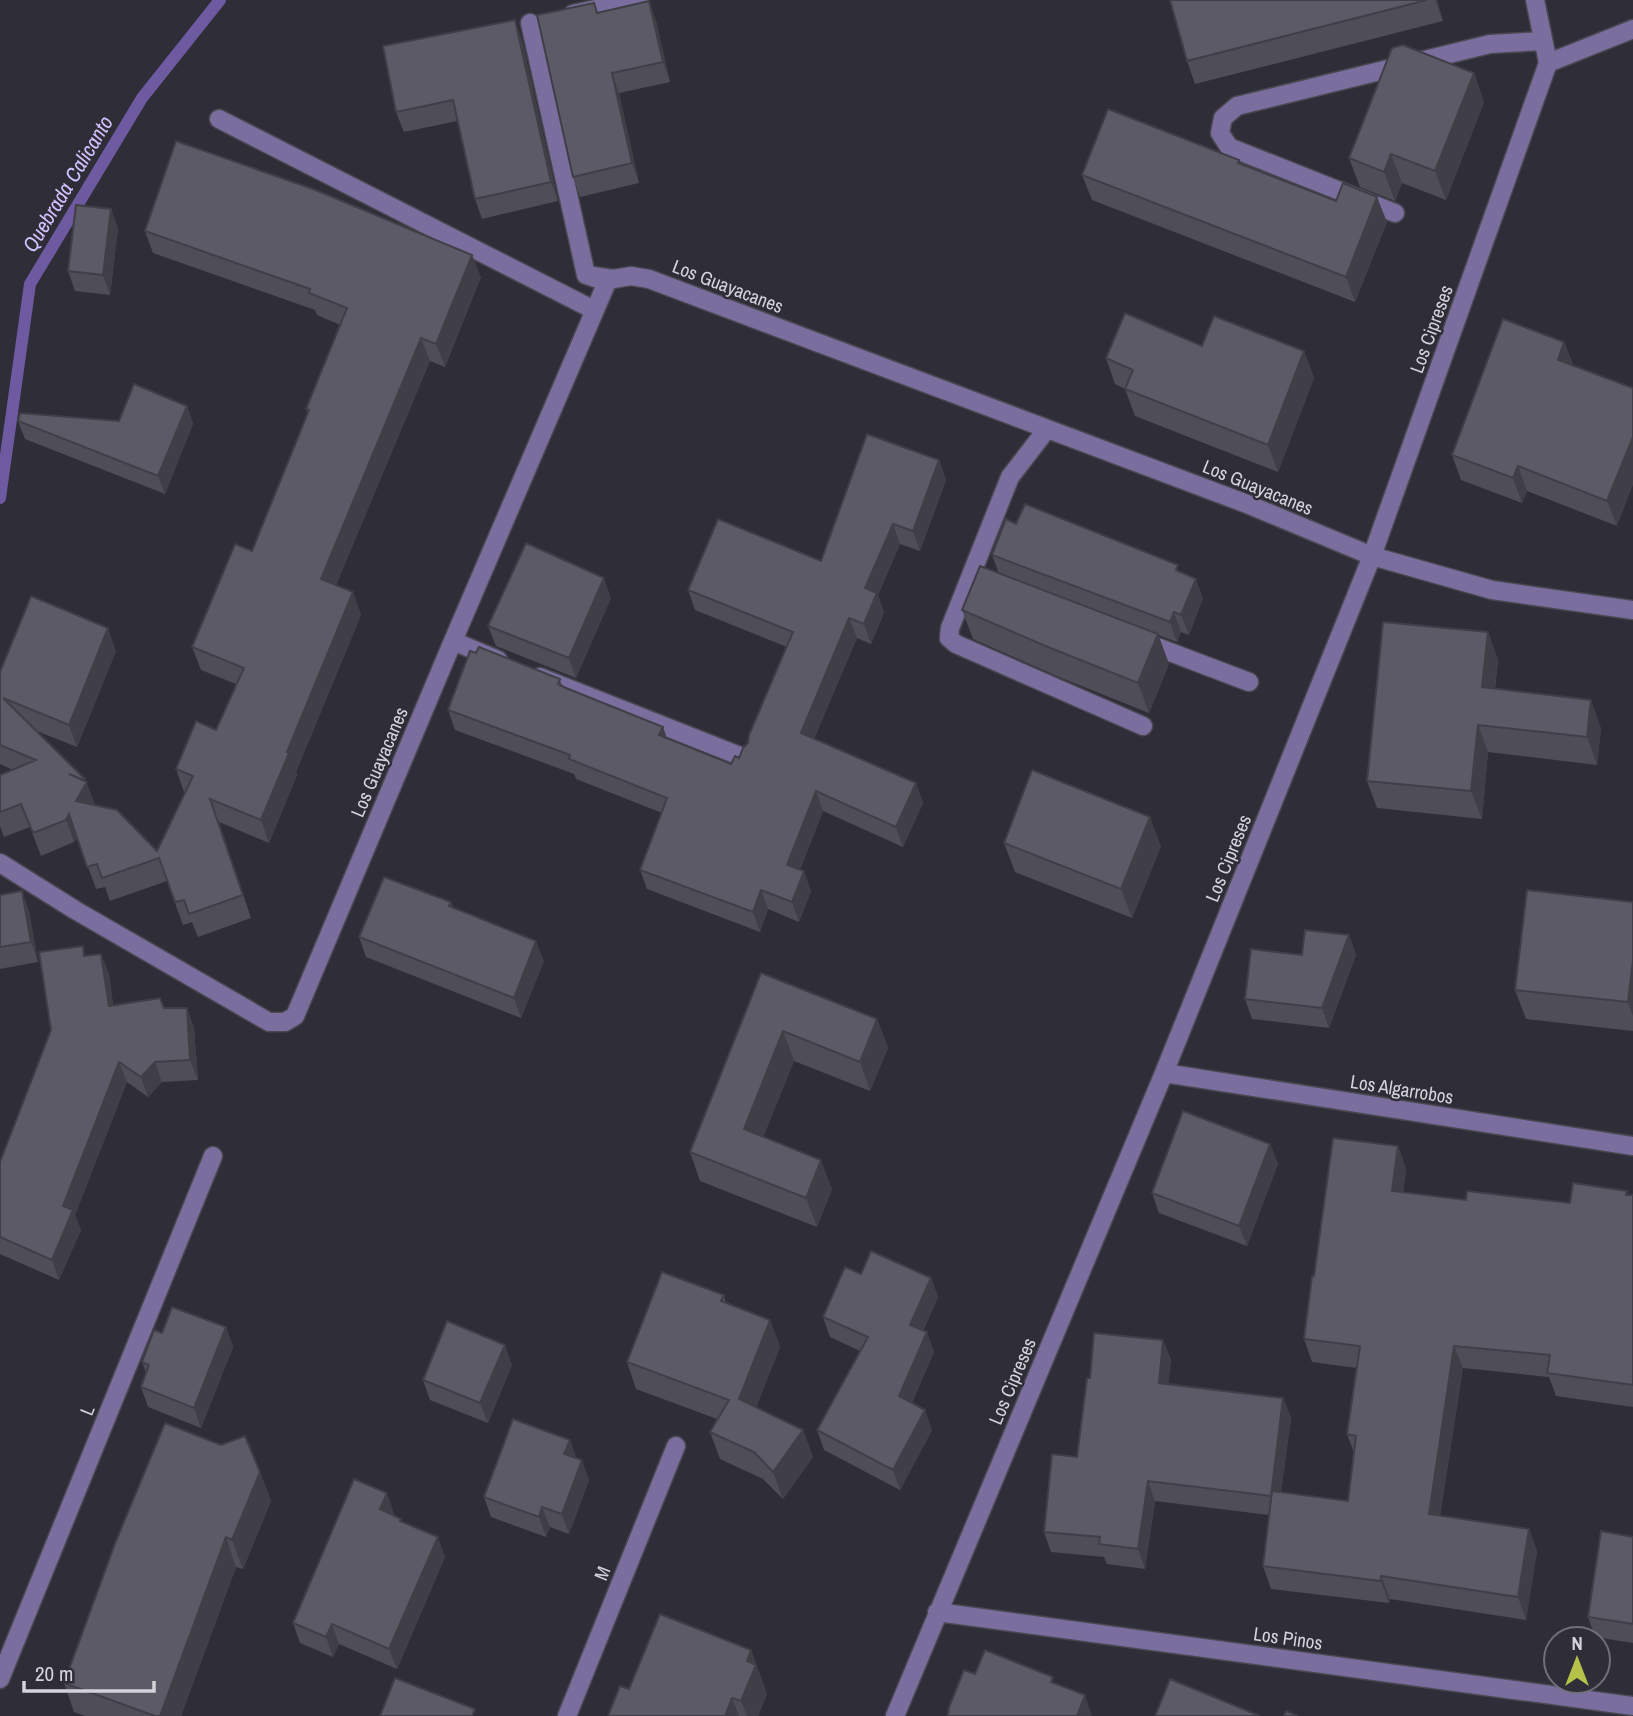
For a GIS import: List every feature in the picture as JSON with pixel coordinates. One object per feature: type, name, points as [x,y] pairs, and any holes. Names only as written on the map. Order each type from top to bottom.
[{"type":"street","points":[[586,275],[537,21],[639,0]]},
{"type":"street","points":[[1535,0],[1548,63],[1633,29]]},
{"type":"street","points":[[1395,213],[1229,147],[1220,133],[1223,118],[1237,106],[1477,47],[1543,41]]},
{"type":"street","name":"Los Cipreses","points":[[895,1716],[1164,1073],[1372,556],[1548,63]]},
{"type":"street","points":[[219,119],[594,310]]},
{"type":"street","name":"Los Guayacanes","points":[[0,863],[75,910],[269,1022],[279,1023],[295,1016],[607,282],[586,275]]},
{"type":"street","name":"Los Guayacanes","points":[[586,275],[613,279],[631,276],[649,279],[1247,504],[1372,556],[1492,590],[1633,610]]},
{"type":"street","points":[[1047,429],[1010,477],[977,578],[950,628],[949,638],[956,644],[1143,726]]},
{"type":"street","points":[[1123,634],[1249,682]]},
{"type":"street","points":[[453,640],[745,758]]},
{"type":"street","name":"Los Algarrobos","points":[[1164,1073],[1633,1146]]},
{"type":"street","name":"L","points":[[0,1679],[214,1156]]},
{"type":"street","name":"M","points":[[567,1716],[676,1446]]},
{"type":"street","name":"Los Pinos","points":[[937,1612],[1633,1706]]},
{"type":"building","points":[[1170,0],[1427,0],[1187,61]]},
{"type":"building","points":[[649,1],[663,62],[612,73],[632,163],[573,177],[537,15],[594,3],[597,13]]},
{"type":"building","points":[[515,20],[551,182],[475,199],[453,100],[396,112],[383,46]]},
{"type":"building","points":[[1403,45],[1474,73],[1435,171],[1391,154],[1384,172],[1349,158],[1392,48]]},
{"type":"building","points":[[1108,109],[1336,201],[1343,183],[1377,197],[1346,277],[1082,175]]},
{"type":"building","points":[[176,141],[313,189],[472,255],[436,344],[421,338],[321,579],[353,592],[261,820],[210,799],[243,895],[189,914],[184,900],[175,902],[159,858],[102,878],[97,864],[87,867],[69,814],[66,820],[33,833],[21,804],[0,812],[0,775],[36,760],[0,745],[0,672],[31,596],[108,628],[69,725],[3,698],[85,779],[69,774],[87,782],[76,801],[117,810],[157,851],[193,776],[176,769],[196,721],[216,730],[244,668],[192,647],[235,544],[252,551],[347,308],[309,293],[310,289],[145,231]]},
{"type":"building","points":[[76,205],[111,209],[103,275],[68,271]]},
{"type":"building","points":[[1125,313],[1202,346],[1214,316],[1304,351],[1268,445],[1125,389],[1133,370],[1106,358]]},
{"type":"building","points":[[1503,319],[1564,342],[1558,360],[1633,388],[1633,437],[1607,501],[1518,466],[1513,478],[1452,455]]},
{"type":"building","points":[[134,384],[187,406],[158,476],[18,421],[20,413],[119,421]]},
{"type":"building","points":[[867,434],[939,460],[913,531],[893,524],[865,588],[877,593],[864,624],[849,618],[801,733],[916,783],[896,827],[816,791],[787,865],[804,871],[792,902],[761,890],[753,912],[640,870],[667,798],[569,759],[570,755],[448,710],[470,651],[476,653],[479,647],[560,679],[558,684],[566,688],[663,727],[659,735],[731,764],[735,756],[739,758],[748,743],[793,632],[688,590],[718,519],[821,561]]},
{"type":"building","points":[[1025,504],[1178,565],[1176,570],[1196,579],[1181,615],[1174,612],[1170,622],[992,555],[1006,519],[1016,524]]},
{"type":"building","points":[[526,543],[604,578],[569,658],[488,626]]},
{"type":"building","points":[[980,566],[1158,634],[1138,683],[962,610]]},
{"type":"building","points":[[1383,622],[1488,632],[1482,687],[1591,700],[1587,737],[1478,725],[1471,791],[1367,781]]},
{"type":"building","points":[[1032,770],[1150,817],[1121,889],[1004,843]]},
{"type":"building","points":[[384,877],[451,902],[449,906],[536,941],[514,998],[359,937]]},
{"type":"building","points":[[1527,890],[1633,902],[1633,960],[1628,1002],[1515,990]]},
{"type":"building","points":[[22,891],[31,942],[0,947],[0,895]]},
{"type":"building","points":[[1305,930],[1349,935],[1322,1008],[1245,999],[1251,949],[1302,955]]},
{"type":"building","points":[[83,946],[84,956],[101,954],[109,1006],[160,998],[164,1008],[187,1008],[190,1060],[155,1062],[141,1077],[119,1062],[63,1206],[73,1210],[52,1260],[0,1237],[0,1162],[51,1030],[39,952]]},
{"type":"building","points":[[761,973],[877,1019],[860,1062],[783,1031],[744,1129],[821,1160],[806,1198],[690,1152]]},
{"type":"building","points":[[1183,1111],[1270,1144],[1239,1226],[1152,1193]]},
{"type":"building","points":[[1333,1138],[1398,1146],[1392,1191],[1466,1200],[1467,1191],[1570,1203],[1573,1183],[1627,1191],[1626,1195],[1633,1195],[1633,1385],[1547,1373],[1550,1355],[1454,1346],[1429,1514],[1529,1529],[1518,1597],[1381,1576],[1381,1581],[1263,1566],[1272,1491],[1348,1501],[1356,1436],[1347,1434],[1360,1346],[1304,1339]]},
{"type":"building","points":[[871,1251],[931,1278],[910,1325],[927,1332],[899,1396],[925,1410],[893,1470],[817,1430],[868,1337],[823,1317],[845,1267],[861,1274]]},
{"type":"building","points":[[662,1272],[724,1295],[721,1301],[770,1320],[739,1399],[803,1430],[773,1472],[754,1452],[710,1432],[729,1400],[627,1362]]},
{"type":"building","points":[[172,1307],[226,1327],[194,1408],[141,1387],[149,1365],[142,1362],[154,1330],[162,1333]]},
{"type":"building","points":[[447,1321],[505,1345],[480,1403],[423,1380]]},
{"type":"building","points":[[1094,1333],[1163,1340],[1159,1383],[1283,1398],[1271,1496],[1148,1481],[1138,1549],[1099,1544],[1100,1537],[1044,1532],[1052,1454],[1077,1457],[1087,1378],[1090,1378]]},
{"type":"building","points":[[513,1419],[570,1440],[564,1454],[582,1460],[562,1514],[542,1507],[539,1517],[484,1497]]},
{"type":"building","points":[[165,1423],[221,1445],[245,1436],[260,1472],[232,1540],[226,1537],[160,1716],[155,1716],[64,1683],[116,1541]]},
{"type":"building","points":[[354,1479],[387,1493],[380,1509],[401,1519],[400,1521],[438,1537],[389,1649],[332,1624],[326,1637],[293,1623]]},
{"type":"building","points":[[1601,1531],[1633,1537],[1633,1624],[1588,1617]]},
{"type":"building","points":[[660,1614],[751,1650],[747,1661],[756,1665],[741,1701],[732,1698],[725,1716],[608,1716],[620,1686],[629,1689]]},
{"type":"building","points":[[985,1650],[1053,1677],[1051,1682],[1085,1695],[1077,1716],[947,1716],[964,1670],[975,1674]]},
{"type":"building","points":[[395,1678],[475,1709],[472,1716],[380,1716]]},
{"type":"building","points":[[1170,1679],[1260,1716],[1155,1716]]},
{"type":"building","points":[[1286,1711],[1298,1716],[1284,1716]]},
{"type":"waterway","name":"Quebrada Calicanto","points":[[0,498],[30,284],[142,98],[220,0]]}]
